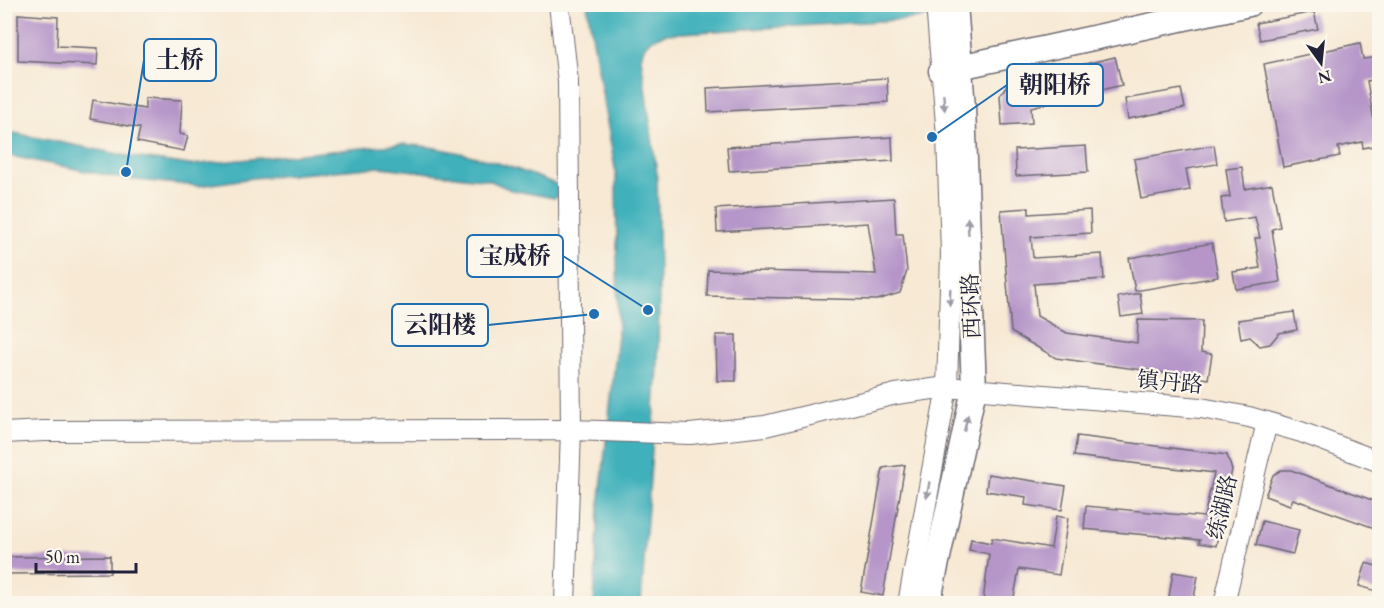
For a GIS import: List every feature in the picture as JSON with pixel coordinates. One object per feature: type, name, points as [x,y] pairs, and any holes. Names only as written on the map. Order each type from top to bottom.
[{"type":"main road","points":[[950,69],[1249,4]]},
{"type":"main road","name":"西环路","points":[[928,603],[974,389],[946,13]]},
{"type":"street","points":[[560,4],[568,82],[571,430],[565,603]]},
{"type":"street","name":"西环路","points":[[908,603],[947,387],[951,253],[950,69]]},
{"type":"street","name":"镇丹路","points":[[4,434],[44,430],[571,430],[681,434],[765,426],[896,394],[947,387],[1201,408],[1301,432],[1380,462]]},
{"type":"street","name":"练湖路","points":[[1224,603],[1267,422]]},
{"type":"water","points":[[664,4],[1002,5],[913,19],[665,34],[646,45],[641,58],[657,174],[659,279],[658,367],[641,603],[594,603],[599,506],[618,335],[616,174],[587,5],[635,7]]},
{"type":"water","points":[[4,131],[133,157],[190,165],[403,144],[423,146],[463,153],[521,171],[558,185],[559,196],[554,198],[511,190],[489,180],[381,167],[253,178],[199,186],[126,179],[5,155]]},
{"type":"building","points":[[1314,12],[1318,29],[1260,40],[1256,23]]},
{"type":"building","points":[[18,14],[58,17],[57,46],[98,48],[97,65],[18,61]]},
{"type":"building","points":[[1360,43],[1363,59],[1380,57],[1380,79],[1367,81],[1378,145],[1363,148],[1362,142],[1338,147],[1340,156],[1283,167],[1264,64]]},
{"type":"building","points":[[1115,57],[1122,85],[1031,107],[1032,123],[1002,125],[1000,95],[1009,82]]},
{"type":"building","points":[[887,78],[888,102],[708,112],[707,88]]},
{"type":"building","points":[[1181,89],[1185,108],[1128,119],[1125,99]]},
{"type":"building","points":[[145,98],[182,100],[180,134],[188,136],[184,151],[137,142],[140,128],[90,119],[93,100],[145,109]]},
{"type":"building","points":[[892,137],[893,161],[729,171],[727,147]]},
{"type":"building","points":[[1214,145],[1217,164],[1186,169],[1190,190],[1141,199],[1134,159]]},
{"type":"building","points":[[1086,146],[1088,172],[1016,176],[1015,150]]},
{"type":"building","points":[[1242,167],[1245,189],[1272,184],[1280,227],[1272,229],[1280,282],[1236,289],[1233,272],[1260,268],[1255,238],[1260,238],[1255,217],[1224,222],[1221,198],[1230,197],[1226,169]]},
{"type":"building","points":[[894,198],[896,234],[903,234],[907,271],[900,293],[877,300],[707,296],[708,270],[876,274],[868,223],[717,232],[716,209]]},
{"type":"building","points":[[1029,208],[1029,214],[1090,210],[1091,233],[1031,237],[1033,258],[1102,254],[1104,279],[1034,284],[1037,316],[1067,333],[1137,343],[1138,320],[1202,321],[1201,352],[1212,354],[1208,379],[1056,358],[1011,332],[1001,210]]},
{"type":"building","points":[[1212,243],[1218,277],[1135,291],[1129,258]]},
{"type":"building","points":[[1140,293],[1143,314],[1121,317],[1118,297]]},
{"type":"building","points":[[1294,312],[1297,330],[1279,333],[1270,344],[1260,346],[1250,337],[1241,339],[1238,320]]},
{"type":"building","points":[[716,335],[736,335],[736,381],[717,381]]},
{"type":"building","points":[[1077,436],[1227,455],[1232,470],[1216,546],[1199,543],[1200,540],[1084,529],[1086,506],[1204,517],[1214,473],[1074,456]]},
{"type":"building","points":[[905,465],[883,596],[861,592],[883,468]]},
{"type":"building","points":[[1281,470],[1291,470],[1380,503],[1380,530],[1293,499],[1290,505],[1265,496],[1273,475]]},
{"type":"building","points":[[988,474],[1066,486],[1062,510],[1025,505],[1026,497],[986,491]]},
{"type":"building","points":[[1056,516],[1068,518],[1059,575],[1019,569],[1013,603],[983,602],[989,554],[969,550],[971,539],[991,543],[992,538],[1051,548]]},
{"type":"building","points":[[1262,521],[1299,530],[1293,554],[1256,545]]},
{"type":"building","points":[[110,556],[110,573],[4,574],[4,557]]},
{"type":"building","points":[[1366,563],[1380,567],[1380,592],[1359,586]]},
{"type":"building","points":[[1173,572],[1198,576],[1193,603],[1168,603]]},
{"type":"place","name":"朝阳桥","points":[[932,137]]},
{"type":"place","name":"土桥","points":[[126,172]]},
{"type":"place","name":"宝成桥","points":[[648,310]]},
{"type":"place","name":"云阳楼","points":[[594,314]]}]
